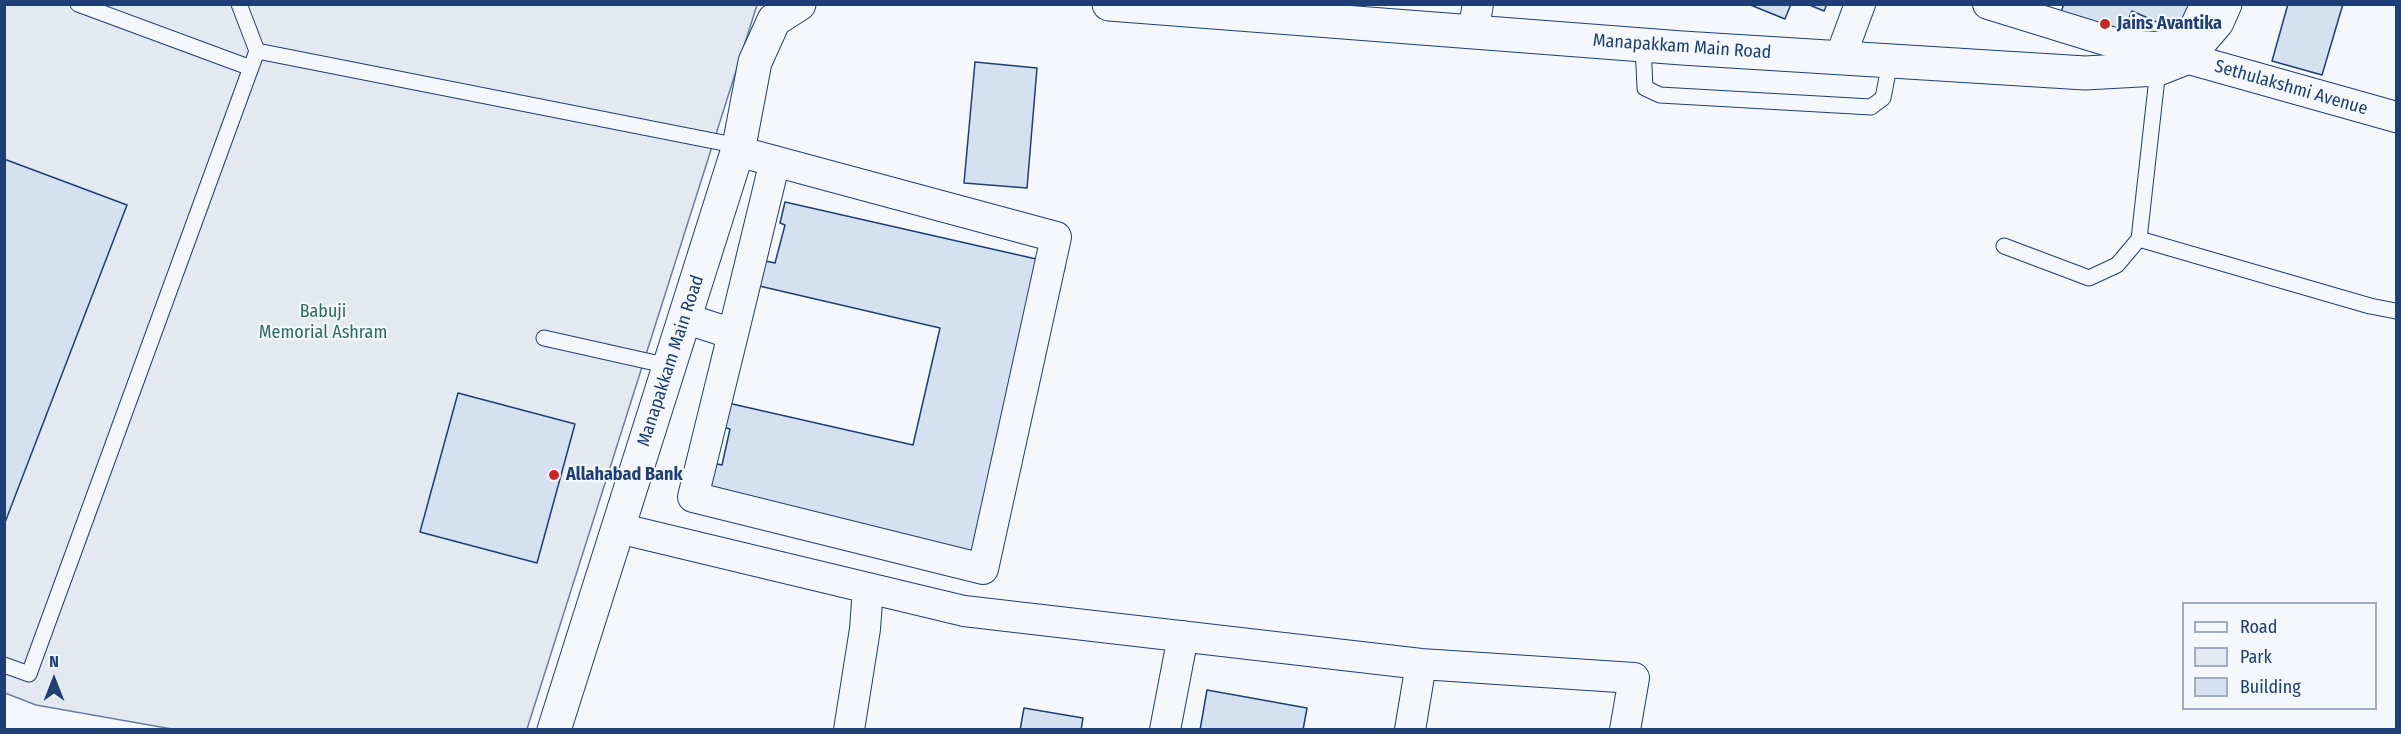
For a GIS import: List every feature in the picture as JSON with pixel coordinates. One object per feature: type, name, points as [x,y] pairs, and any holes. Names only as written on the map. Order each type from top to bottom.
[{"type":"main road","name":"Manapakkam Main Road","points":[[554,729],[738,148],[755,62],[774,20],[799,4]]},
{"type":"main road","name":"Manapakkam Main Road","points":[[1109,4],[1476,18],[1642,45],[1890,62],[2085,73],[2172,64]]},
{"type":"main road","points":[[2172,64],[2217,22],[2225,4]]},
{"type":"street","points":[[1830,57],[1841,4]]},
{"type":"street","points":[[1830,57],[1860,4]]},
{"type":"street","points":[[1988,4],[2121,45],[2157,46],[2184,40],[2193,31],[2206,4]]},
{"type":"street","name":"Sethulakshmi Avenue","points":[[2172,64],[2397,117]]},
{"type":"street","points":[[738,148],[775,161],[1056,237],[983,569],[693,497],[775,161]]},
{"type":"street","points":[[684,318],[733,334]]},
{"type":"street","points":[[618,528],[964,611],[1421,664],[1634,678],[1625,729]]},
{"type":"street","points":[[849,729],[865,629],[868,588]]},
{"type":"street","points":[[1165,729],[1183,636]]},
{"type":"street","points":[[1410,729],[1421,664]]},
{"type":"lane","points":[[78,4],[251,68]]},
{"type":"lane","points":[[4,665],[29,674],[251,68],[257,51],[239,4]]},
{"type":"lane","points":[[1642,45],[1645,88],[1660,95],[1871,107],[1883,98],[1890,62]]},
{"type":"lane","points":[[257,51],[738,148]]},
{"type":"lane","points":[[2004,246],[2089,278],[2117,265],[2139,239],[2172,64]]},
{"type":"lane","points":[[2139,239],[2370,306],[2397,311]]},
{"type":"lane","points":[[544,338],[669,366]]},
{"type":"green space","name":"Babuji Memorial Ashram","points":[[4,5],[757,5],[527,729],[172,729],[36,705],[5,693]]},
{"type":"building","points":[[1748,4],[1791,4],[1785,19]]},
{"type":"building","points":[[1807,4],[1827,4],[1824,11]]},
{"type":"building","name":"Jains Avantika","points":[[2064,4],[2199,4],[2186,35],[2132,11],[2119,39],[2060,14]]},
{"type":"building","points":[[2288,4],[2343,4],[2322,75],[2272,61]]},
{"type":"building","points":[[975,62],[1037,68],[1027,188],[964,183]]},
{"type":"building","points":[[4,159],[127,205],[4,525]]},
{"type":"building","points":[[785,202],[1045,261],[977,553],[705,492],[712,463],[722,465],[730,429],[722,427],[728,403],[913,445],[940,328],[755,285],[761,260],[775,263],[785,225],[780,223]]},
{"type":"building","points":[[458,393],[575,424],[537,563],[420,532]]},
{"type":"building","points":[[1207,690],[1307,708],[1303,730],[1200,730]]},
{"type":"building","points":[[1024,708],[1083,718],[1081,730],[1020,730]]},
{"type":"place","name":"Jains Avantika","points":[[2105,24]]},
{"type":"place","name":"Allahabad Bank","points":[[554,475]]}]
